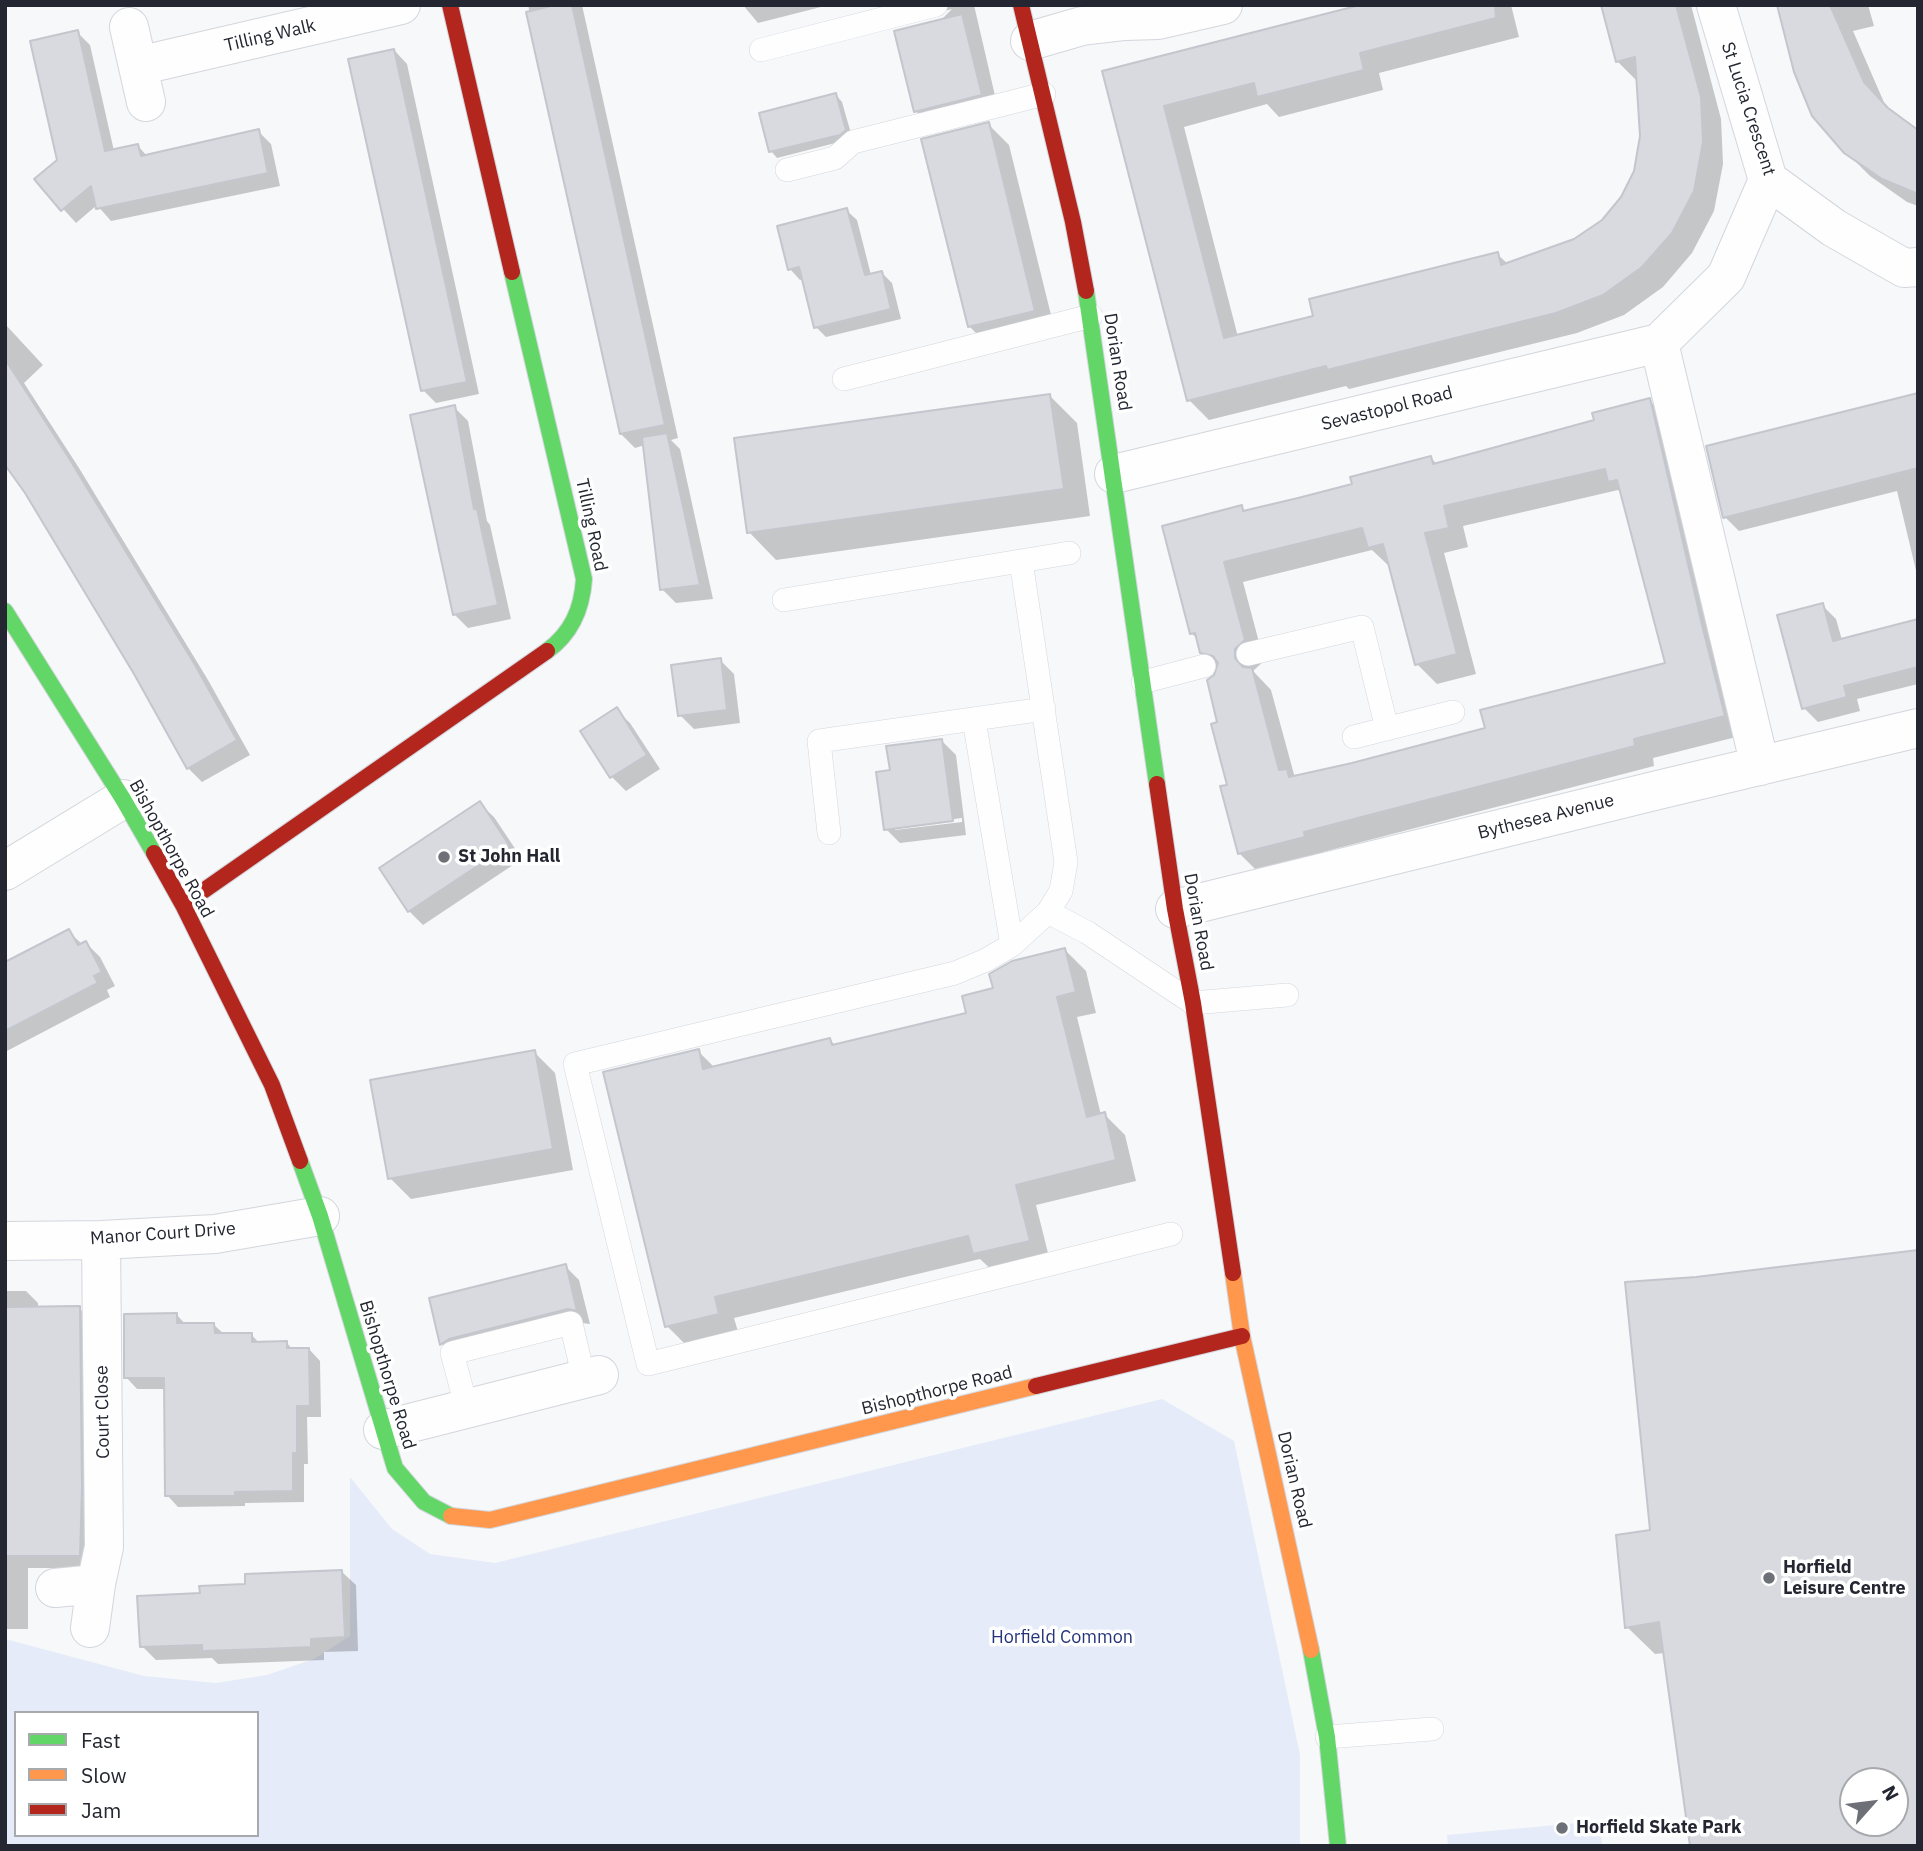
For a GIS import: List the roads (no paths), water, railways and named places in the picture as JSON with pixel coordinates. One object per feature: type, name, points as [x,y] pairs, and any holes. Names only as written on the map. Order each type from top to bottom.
[{"type":"street","name":"Tilling Walk","points":[[130,27],[142,84],[401,5]]},
{"type":"street","name":"Tilling Road","points":[[183,905],[557,644],[569,633],[578,616],[584,579],[450,5]]},
{"type":"street","points":[[1026,23],[1082,26],[1158,20],[1223,5]]},
{"type":"street","name":"St Lucia Crescent","points":[[1716,5],[1768,180],[1834,228],[1911,267]]},
{"type":"street","name":"Dorian Road","points":[[1026,23],[1073,222],[1091,316],[1175,909],[1193,1003],[1242,1336],[1306,1620],[1328,1737],[1338,1846]]},
{"type":"street","points":[[1760,766],[1659,343],[1726,277],[1768,180]]},
{"type":"street","name":"Sevastopol Road","points":[[1114,474],[1659,343]]},
{"type":"street","name":"Bishopthorpe Road","points":[[5,611],[123,799],[183,905],[272,1085],[320,1216],[395,1468],[416,1496],[445,1516],[462,1520],[489,1520],[1242,1336]]},
{"type":"street","name":"Bythesea Avenue","points":[[1175,909],[1918,728]]},
{"type":"street","points":[[5,871],[123,799]]},
{"type":"street","name":"Manor Court Drive","points":[[5,1241],[101,1240],[215,1234],[320,1216]]},
{"type":"street","name":"Court Close","points":[[90,1628],[104,1547],[101,1240]]},
{"type":"street","points":[[383,1430],[592,1377]]},
{"type":"street","points":[[55,1588],[96,1584]]},
{"type":"lane","points":[[761,50],[936,5]]},
{"type":"lane","points":[[787,170],[835,158],[853,142],[1044,94]]},
{"type":"lane","points":[[844,379],[1091,316]]},
{"type":"lane","points":[[784,600],[1069,552]]},
{"type":"lane","points":[[1021,561],[1066,862],[1061,891],[1048,912],[1013,945],[955,973],[575,1064],[648,1364],[1171,1234]]},
{"type":"lane","points":[[1248,654],[1362,626],[1387,729]]},
{"type":"lane","points":[[1143,682],[1204,666]]},
{"type":"lane","points":[[829,834],[819,741],[1044,709]]},
{"type":"lane","points":[[1354,737],[1453,712]]},
{"type":"lane","points":[[974,720],[1013,945]]},
{"type":"lane","points":[[1048,912],[1088,933],[1193,1003],[1287,995]]},
{"type":"lane","points":[[467,1409],[452,1353],[570,1323],[592,1377]]},
{"type":"lane","points":[[1328,1737],[1432,1730]]},
{"type":"place","name":"St John Hall","points":[[444,857]]},
{"type":"place","name":"Horfield Leisure Centre","points":[[1769,1578]]},
{"type":"place","name":"Horfield Skate Park","points":[[1562,1828]]},
{"type":"park label","name":"Horfield Common","points":[[1062,1638]]}]
